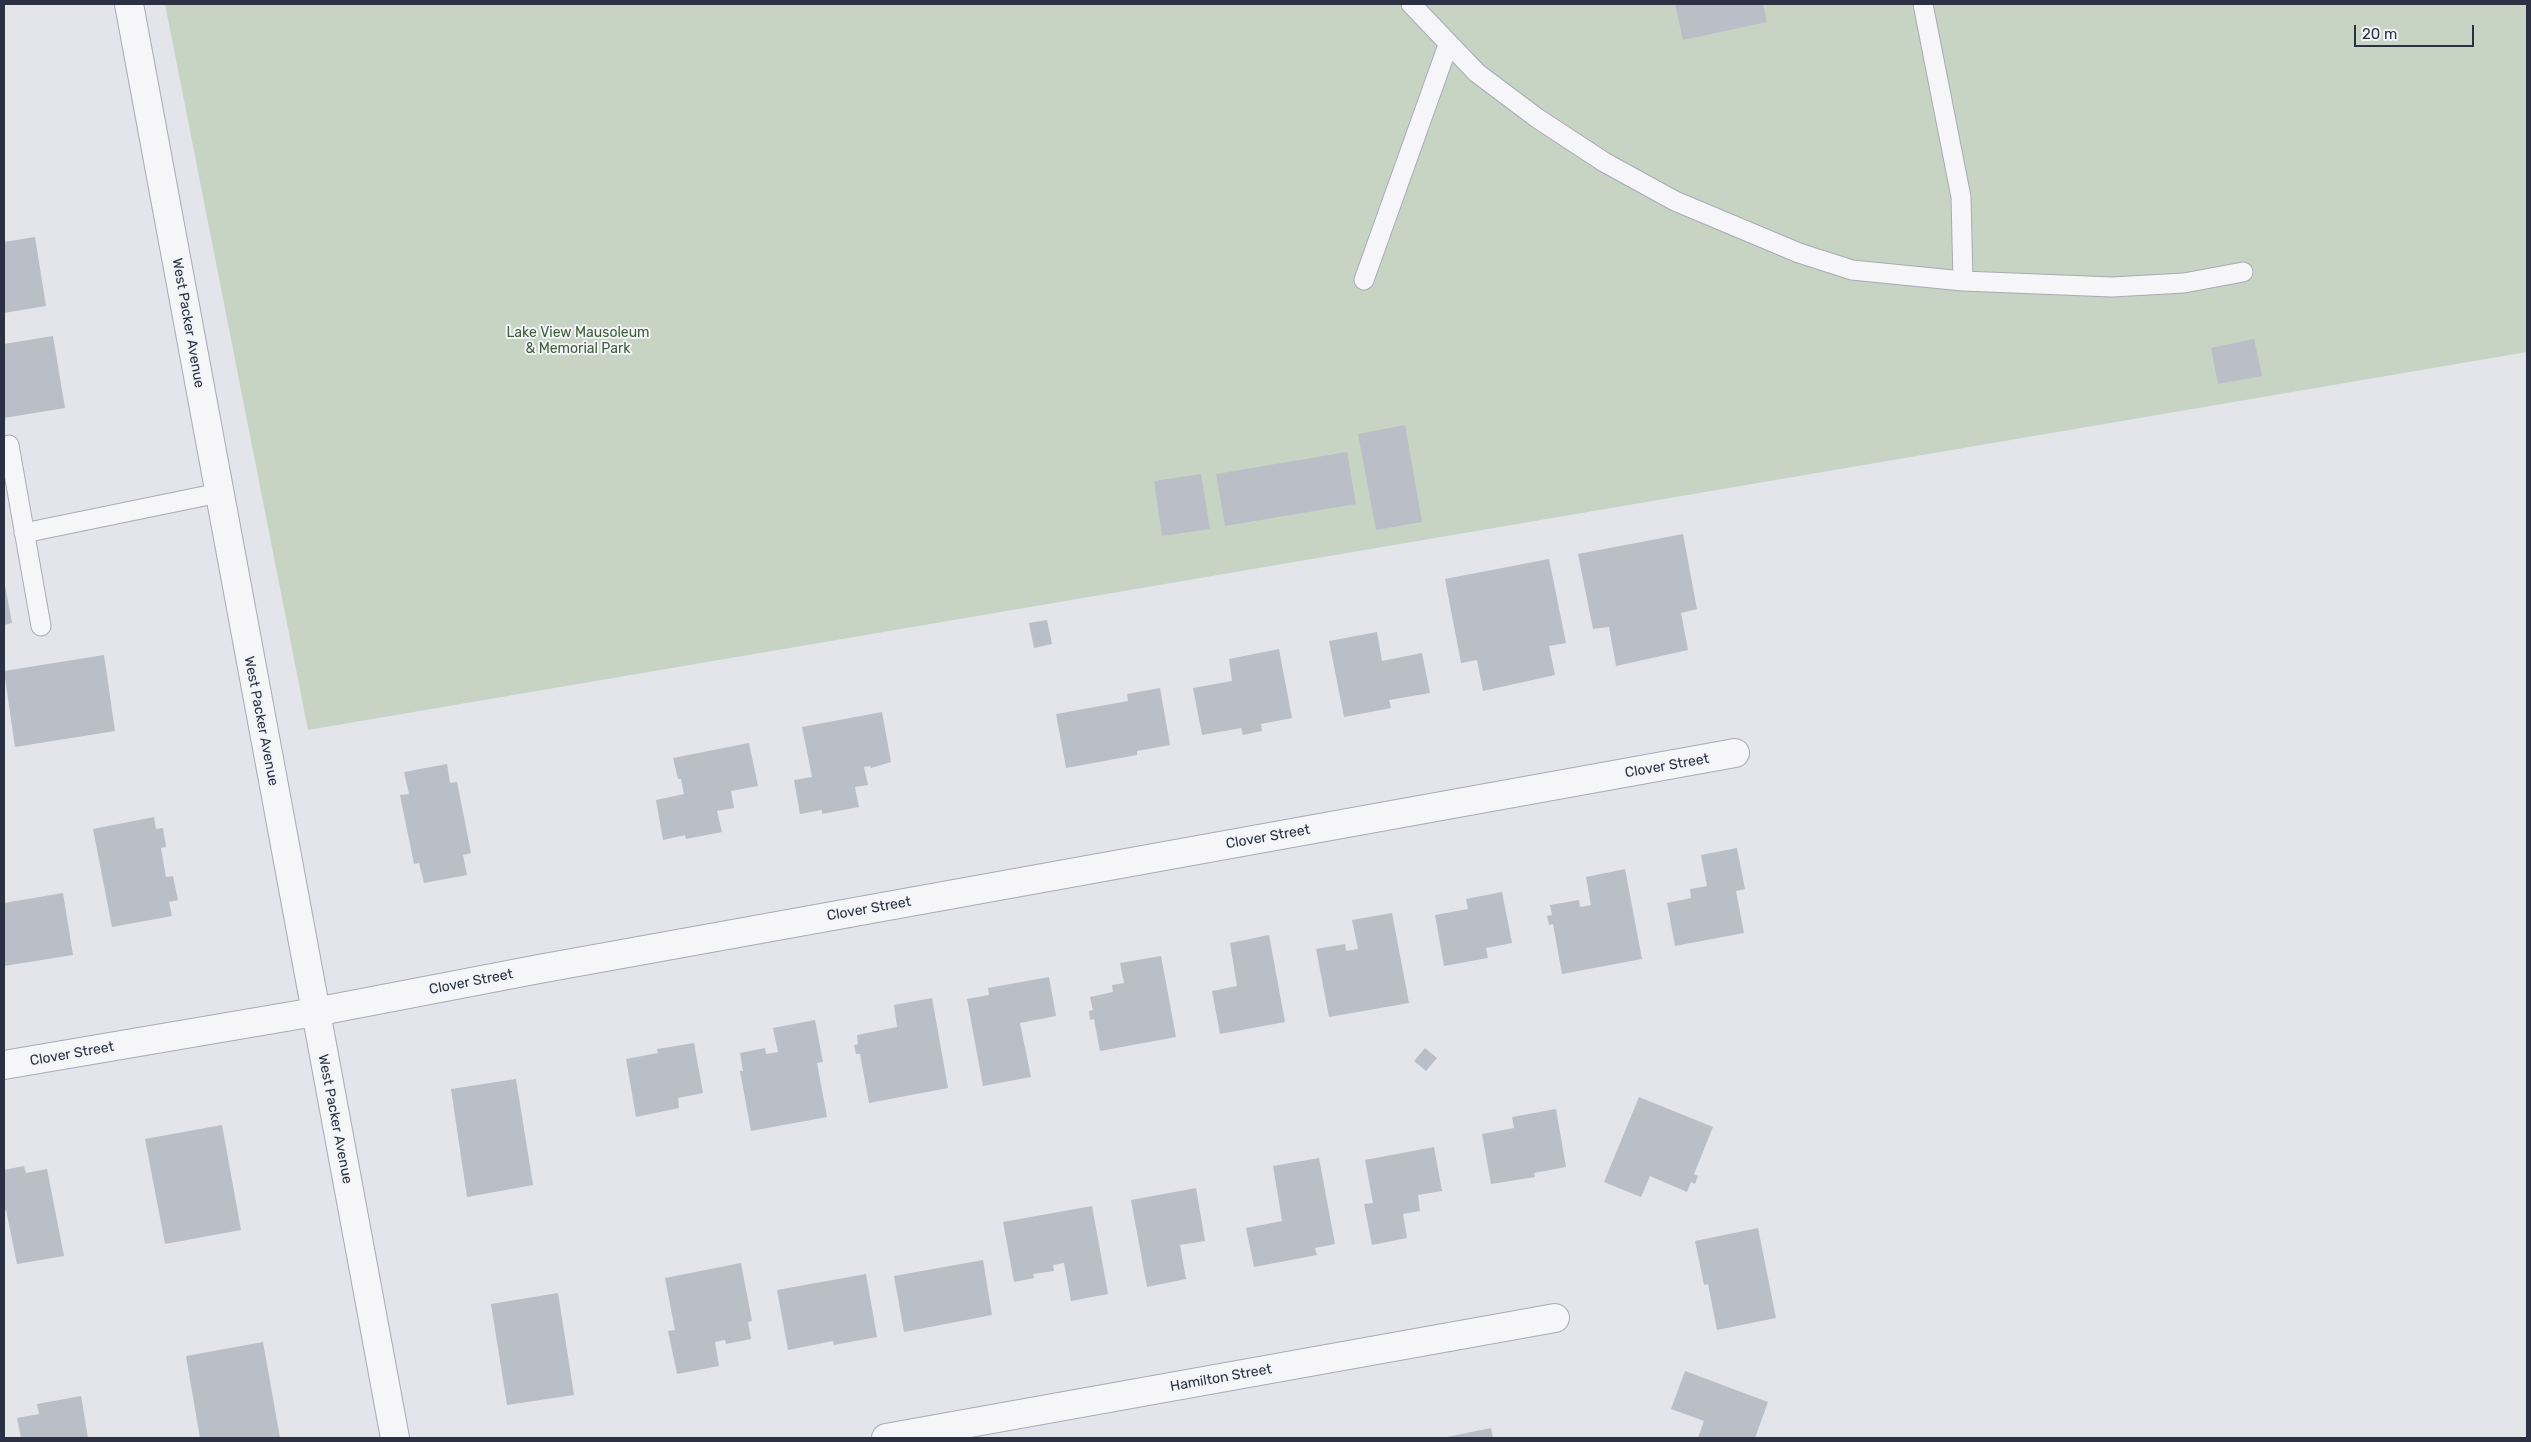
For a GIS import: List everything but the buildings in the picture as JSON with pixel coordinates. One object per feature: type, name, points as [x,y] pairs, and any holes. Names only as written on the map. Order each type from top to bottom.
[{"type":"street","name":"West Packer Avenue","points":[[129,4],[395,1438]]},
{"type":"street","name":"Clover Street","points":[[4,1066],[315,1012],[558,965],[1735,753]]},
{"type":"street","name":"Hamilton Street","points":[[886,1438],[1556,1318]]},
{"type":"lane","points":[[1411,4],[1476,73],[1538,118],[1604,162],[1675,201],[1799,253],[1852,270],[1963,281],[2112,288],[2184,282],[2243,272]]},
{"type":"lane","points":[[1923,4],[1961,197],[1963,281]]},
{"type":"lane","points":[[1364,280],[1448,45]]},
{"type":"lane","points":[[10,446],[41,626]]},
{"type":"lane","points":[[24,533],[219,493]]},
{"type":"green space","name":"Lake View Mausoleum & Memorial Park","points":[[165,4],[2527,4],[2527,352],[308,730]]}]
